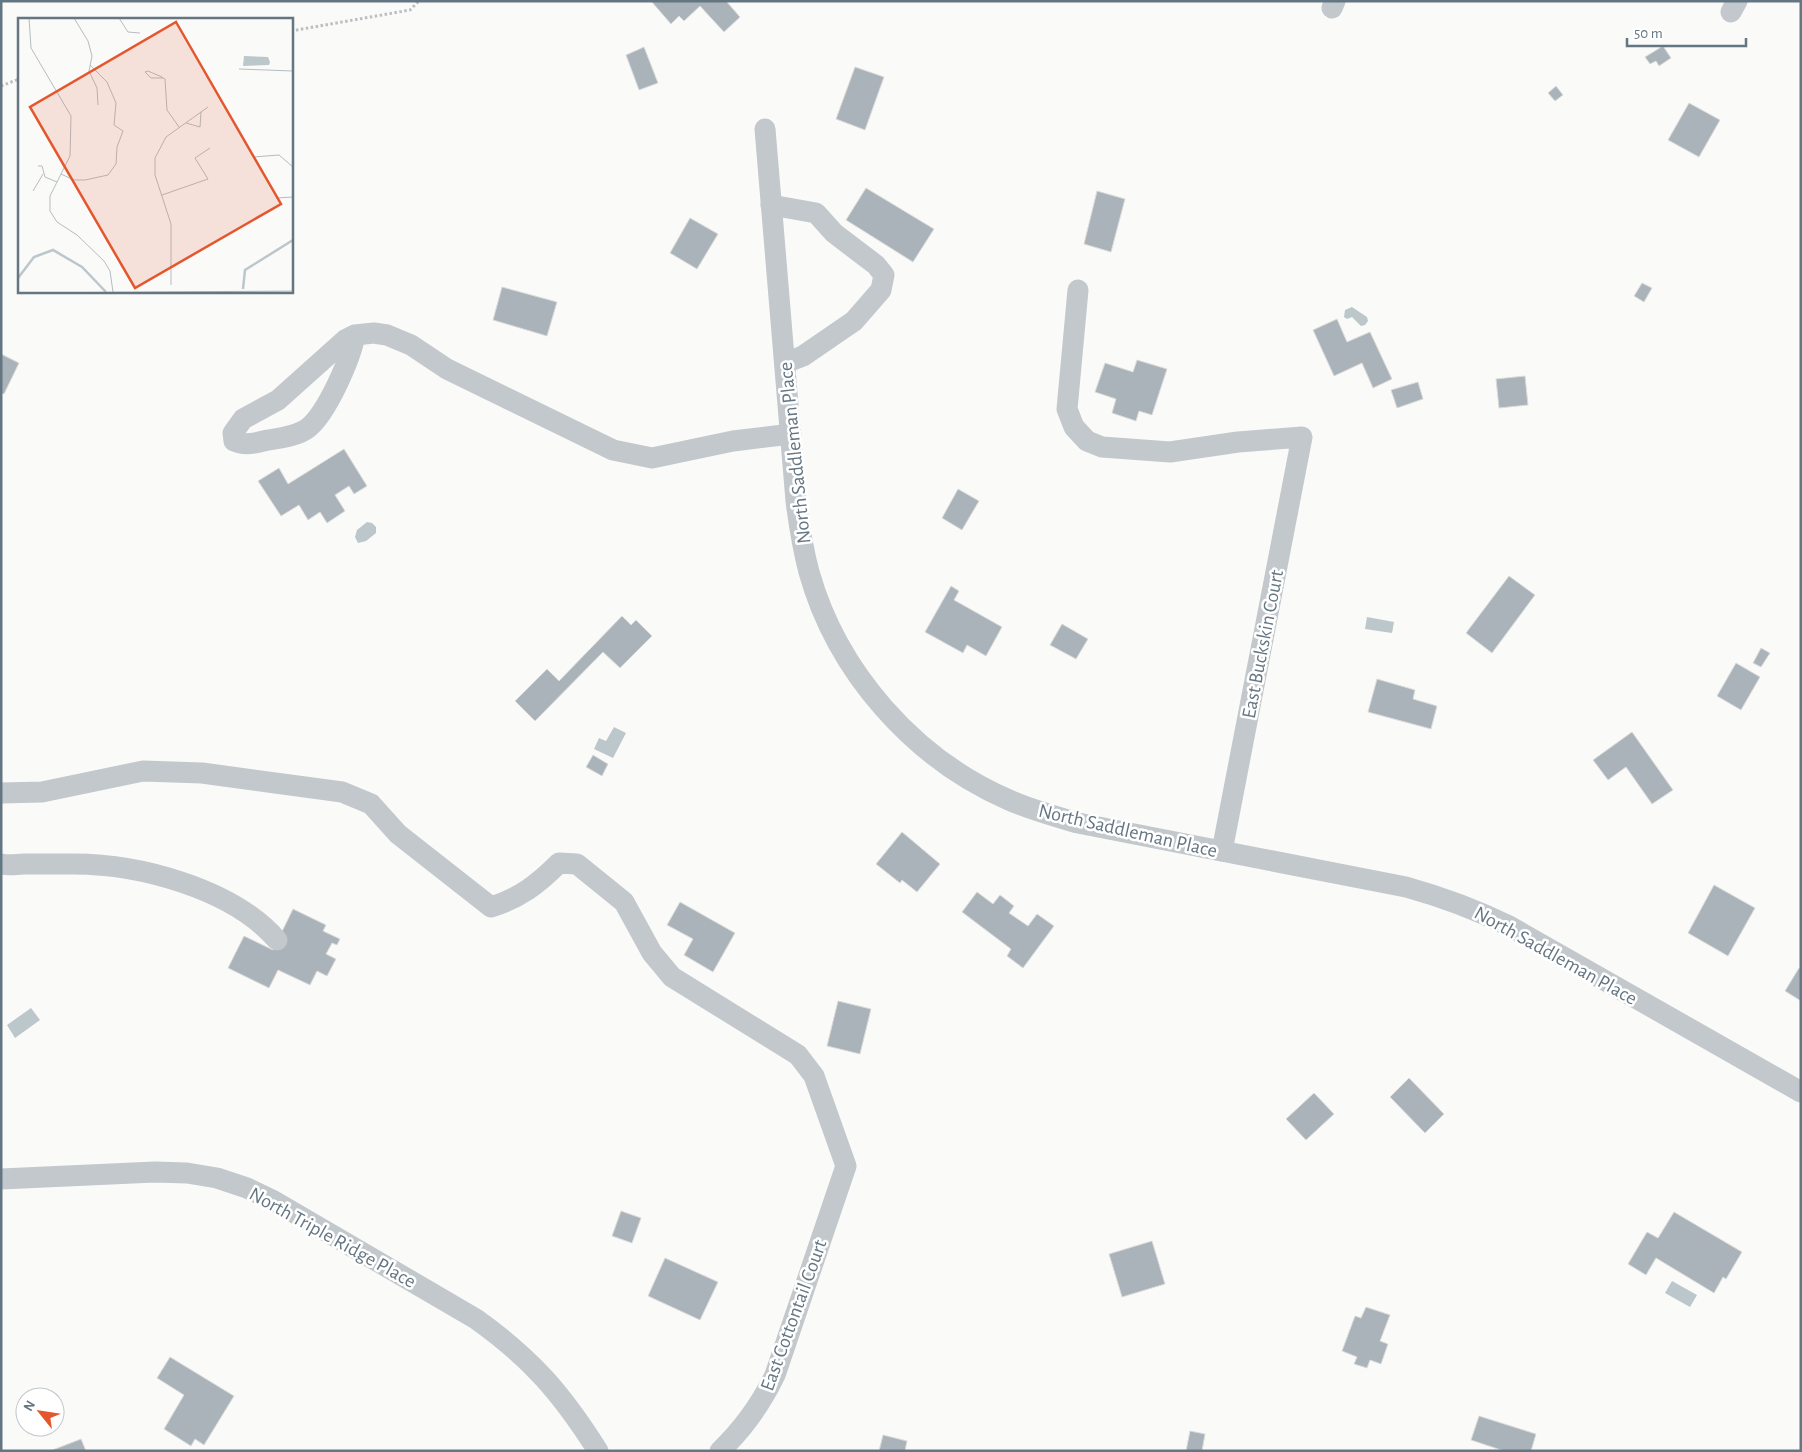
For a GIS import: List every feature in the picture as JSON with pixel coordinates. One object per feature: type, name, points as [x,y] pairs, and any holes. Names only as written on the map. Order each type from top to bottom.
[{"type":"street","name":"North Saddleman Place","points":[[765,129],[790,434],[801,537],[810,573],[822,607],[838,640],[856,672],[890,715],[910,734],[945,763],[976,783],[1008,800],[1042,813],[1078,823],[1406,887],[1476,910],[1509,926],[1801,1092]]},
{"type":"street","points":[[771,205],[816,213],[834,233],[876,265],[884,275],[881,290],[854,321],[803,356],[784,363]]},
{"type":"street","name":"East Buckskin Court","points":[[1078,290],[1067,409],[1074,427],[1087,441],[1102,447],[1170,452],[1238,442],[1302,437],[1222,851]]},
{"type":"street","points":[[355,335],[352,349],[330,398],[319,417],[308,429],[292,435],[257,442],[241,444],[234,441],[233,433],[243,419],[278,400],[345,340],[355,335],[374,332],[387,334],[403,341],[447,369],[613,450],[652,458],[733,441],[790,434]]},
{"type":"street","name":"East Cottontail Court","points":[[1,793],[42,792],[143,771],[202,773],[342,792],[371,804],[398,834],[491,907],[510,901],[539,883],[559,863],[577,864],[624,902],[652,952],[672,977],[798,1055],[814,1076],[846,1166],[775,1375],[767,1392],[746,1423],[720,1451]]},
{"type":"street","points":[[1,864],[112,866],[149,873],[193,887],[235,906],[265,926],[277,940]]},
{"type":"street","name":"North Triple Ridge Place","points":[[1,1179],[155,1172],[187,1173],[217,1178],[246,1188],[274,1201],[476,1319],[506,1341],[534,1365],[558,1392],[598,1451]]},
{"type":"path","points":[[292,31],[410,10],[419,1]]},
{"type":"path","points":[[1,86],[18,79]]},
{"type":"shaded area","points":[[1352,307],[1367,317],[1368,321],[1365,325],[1361,326],[1352,317],[1347,319],[1344,317],[1345,310]]},
{"type":"shaded area","points":[[367,522],[372,523],[376,527],[376,533],[366,541],[358,543],[355,537],[357,530]]},
{"type":"shaded area","points":[[1367,617],[1394,622],[1392,633],[1365,629]]},
{"type":"shaded area","points":[[614,727],[626,733],[613,758],[594,749],[599,738],[606,741]]},
{"type":"shaded area","points":[[31,1008],[40,1020],[15,1038],[7,1025]]},
{"type":"shaded area","points":[[1672,1281],[1697,1295],[1690,1307],[1665,1293]]},
{"type":"building","points":[[651,1],[726,1],[740,17],[724,32],[700,6],[684,21],[679,16],[671,24]]},
{"type":"building","points":[[1663,46],[1671,58],[1659,66],[1656,61],[1650,64],[1645,57]]},
{"type":"building","points":[[644,47],[658,83],[639,90],[626,55]]},
{"type":"building","points":[[855,67],[884,77],[865,130],[836,119]]},
{"type":"building","points":[[1556,86],[1563,95],[1555,101],[1548,93]]},
{"type":"building","points":[[1689,103],[1720,120],[1699,157],[1668,140]]},
{"type":"building","points":[[866,188],[934,229],[913,262],[846,220]]},
{"type":"building","points":[[1097,191],[1125,199],[1111,252],[1084,244]]},
{"type":"building","points":[[690,218],[718,234],[697,269],[670,253]]},
{"type":"building","points":[[1642,283],[1652,288],[1644,302],[1634,296]]},
{"type":"building","points":[[502,287],[557,302],[547,336],[493,320]]},
{"type":"building","points":[[1337,319],[1347,342],[1370,332],[1392,379],[1373,388],[1362,363],[1334,376],[1313,330]]},
{"type":"building","points":[[1,354],[19,363],[4,394],[1,393]]},
{"type":"building","points":[[1137,360],[1167,369],[1152,415],[1139,411],[1136,421],[1112,413],[1116,399],[1095,392],[1105,363],[1133,372]]},
{"type":"building","points":[[1525,376],[1528,405],[1499,408],[1496,379]]},
{"type":"building","points":[[1418,382],[1423,399],[1397,408],[1391,390]]},
{"type":"building","points":[[344,449],[367,486],[354,494],[349,486],[335,495],[345,511],[327,523],[320,512],[308,520],[299,505],[281,516],[258,481],[279,468],[288,484]]},
{"type":"building","points":[[958,489],[979,501],[962,530],[942,518]]},
{"type":"building","points":[[1509,576],[1535,595],[1492,653],[1466,633]]},
{"type":"building","points":[[951,586],[959,591],[954,600],[1002,627],[986,656],[967,645],[963,653],[925,632]]},
{"type":"building","points":[[622,616],[631,625],[636,620],[652,636],[620,668],[603,652],[535,721],[515,701],[547,669],[559,681]]},
{"type":"building","points":[[1062,624],[1088,639],[1076,659],[1050,645]]},
{"type":"building","points":[[1761,648],[1770,653],[1761,667],[1753,663]]},
{"type":"building","points":[[1736,663],[1760,677],[1741,710],[1717,696]]},
{"type":"building","points":[[1377,679],[1415,690],[1413,699],[1437,706],[1431,729],[1368,712]]},
{"type":"building","points":[[1632,732],[1673,790],[1652,804],[1626,767],[1608,780],[1593,760]]},
{"type":"building","points":[[593,755],[608,764],[602,776],[586,767]]},
{"type":"building","points":[[902,832],[940,864],[917,892],[902,880],[900,883],[876,864]]},
{"type":"building","points":[[1714,885],[1755,908],[1728,956],[1688,933]]},
{"type":"building","points":[[977,892],[993,904],[1000,895],[1014,906],[1009,913],[1028,926],[1037,914],[1054,926],[1023,968],[1007,956],[1011,949],[962,912]]},
{"type":"building","points":[[680,902],[735,933],[713,972],[684,955],[693,939],[667,925]]},
{"type":"building","points":[[293,909],[326,925],[323,931],[340,939],[337,945],[332,943],[326,954],[336,959],[327,976],[317,971],[310,985],[278,970],[269,988],[228,968],[244,936],[273,950]]},
{"type":"building","points":[[1799,968],[1801,969],[1801,1001],[1785,991]]},
{"type":"building","points":[[838,1001],[871,1009],[860,1054],[827,1046]]},
{"type":"building","points":[[1409,1078],[1444,1114],[1425,1133],[1390,1097]]},
{"type":"building","points":[[1314,1093],[1334,1114],[1306,1140],[1286,1119]]},
{"type":"building","points":[[621,1211],[641,1218],[632,1243],[612,1236]]},
{"type":"building","points":[[1674,1212],[1742,1252],[1726,1279],[1723,1277],[1714,1293],[1656,1258],[1646,1275],[1628,1264],[1647,1232],[1658,1238]]},
{"type":"building","points":[[1152,1241],[1165,1284],[1122,1297],[1109,1254]]},
{"type":"building","points":[[665,1258],[718,1282],[700,1320],[648,1296]]},
{"type":"building","points":[[1366,1307],[1390,1315],[1380,1341],[1388,1344],[1381,1364],[1370,1360],[1367,1368],[1354,1364],[1357,1357],[1342,1351],[1355,1316],[1361,1318]]},
{"type":"building","points":[[170,1357],[234,1396],[204,1445],[195,1439],[191,1446],[164,1429],[184,1395],[157,1378]]},
{"type":"building","points":[[1479,1416],[1536,1434],[1531,1451],[1504,1451],[1471,1440]]},
{"type":"building","points":[[1190,1431],[1205,1434],[1202,1451],[1186,1451]]},
{"type":"building","points":[[883,1435],[907,1441],[905,1451],[879,1451]]},
{"type":"building","points":[[81,1439],[86,1451],[50,1451]]}]
